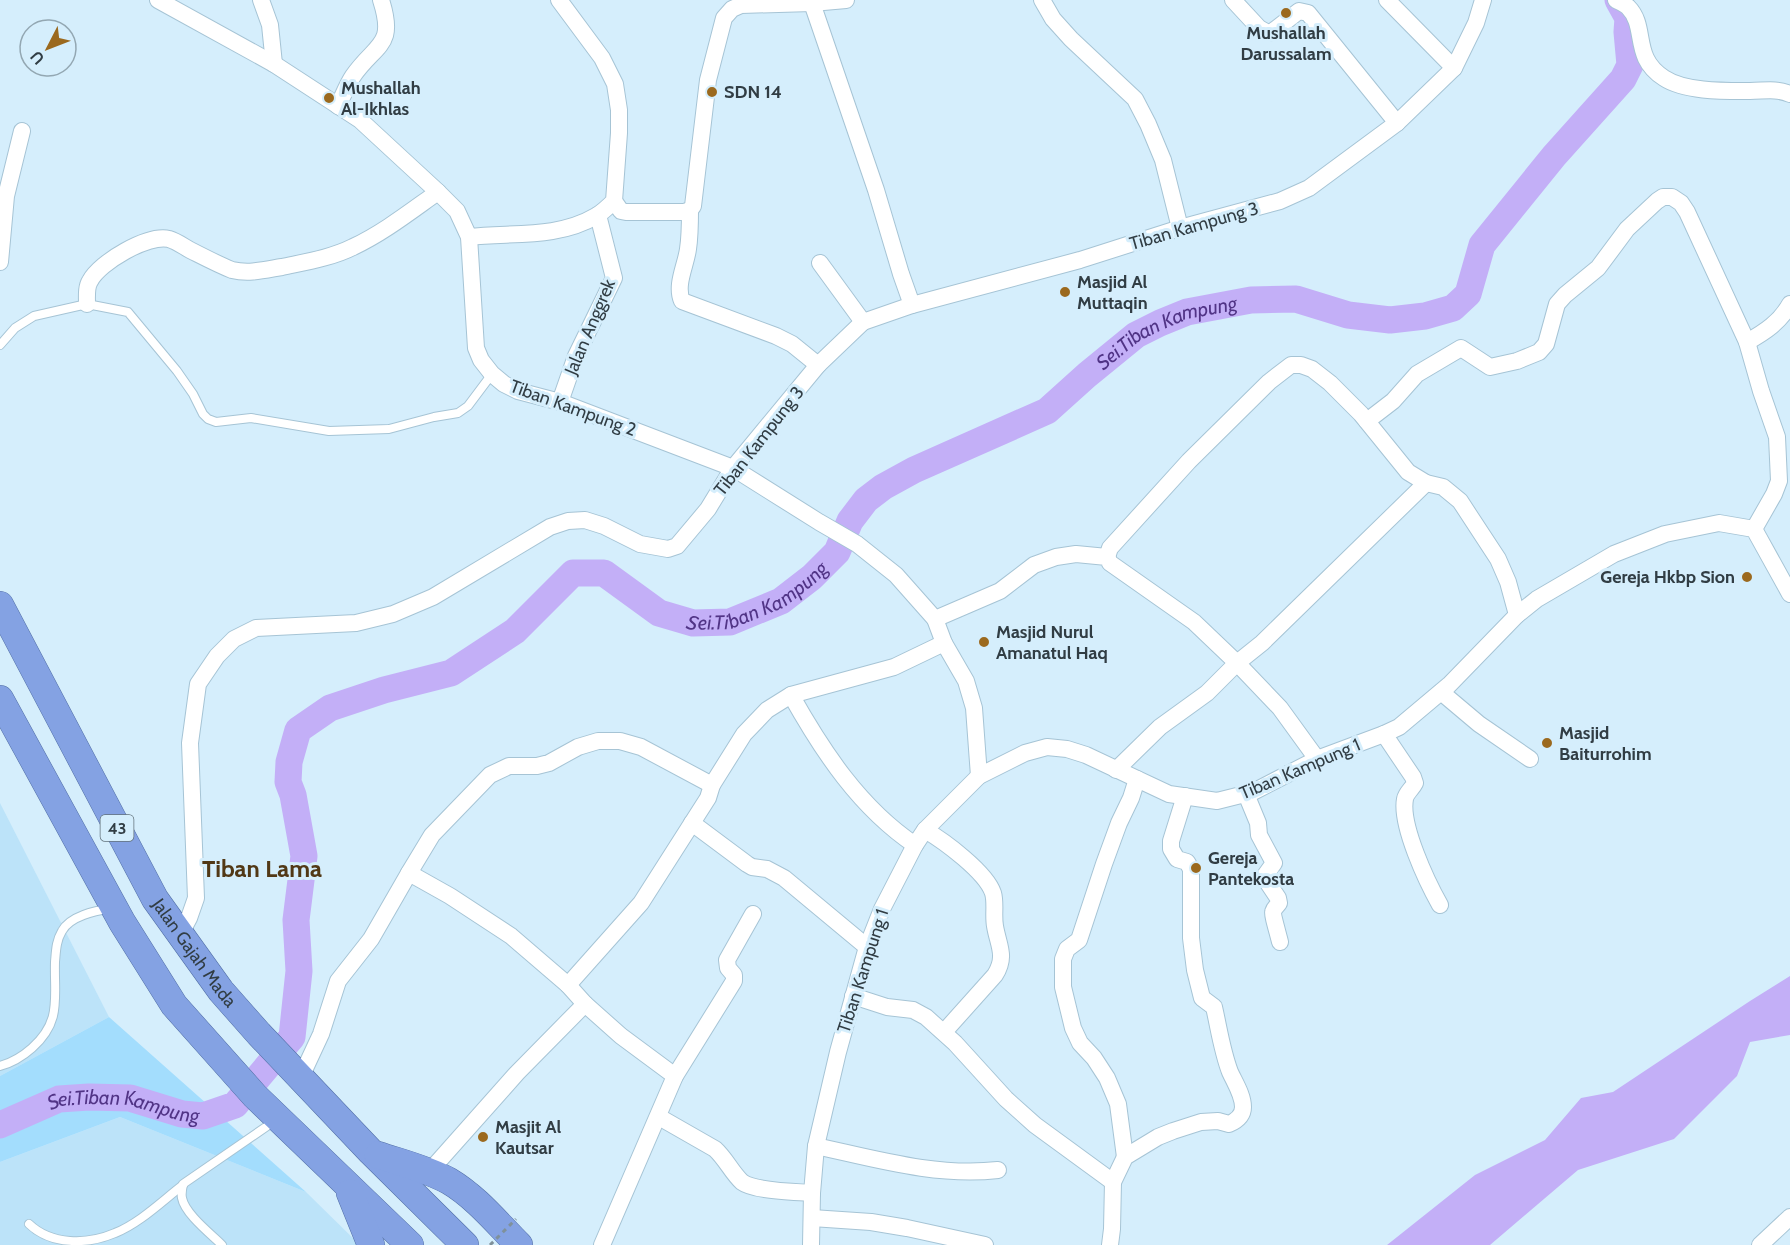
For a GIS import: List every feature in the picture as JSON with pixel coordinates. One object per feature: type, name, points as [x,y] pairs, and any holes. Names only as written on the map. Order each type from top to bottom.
[{"type":"highway","name":"Jalan Gajah Mada","points":[[0,605],[155,899],[180,935],[221,990],[259,1034],[371,1152],[465,1245]]},
{"type":"highway","name":"43","points":[[0,699],[122,922],[174,1005],[255,1096],[410,1245]]},
{"type":"highway","points":[[371,1152],[429,1172],[450,1182],[518,1232]]},
{"type":"highway","points":[[345,1182],[371,1245]]},
{"type":"street","name":"Tiban Kampung 2","points":[[158,0],[274,64],[360,120],[457,211],[468,237],[476,348],[492,374],[504,384],[518,392],[560,402],[734,468],[857,544],[896,575],[935,619],[944,643],[966,681],[975,708],[979,776]]},
{"type":"street","points":[[261,0],[270,25],[274,64]]},
{"type":"street","points":[[338,106],[352,77],[376,50],[386,34],[386,17],[381,0]]},
{"type":"street","points":[[559,0],[602,58],[615,84],[619,110],[619,133],[614,201],[621,211],[626,213],[690,210]]},
{"type":"street","points":[[818,365],[792,344],[776,336],[682,301],[680,287],[688,250],[690,210],[695,200],[708,80],[724,18],[740,2],[812,3],[846,0]]},
{"type":"street","points":[[1042,0],[1053,19],[1071,39],[1135,99],[1163,160],[1180,228]]},
{"type":"street","points":[[1233,0],[1259,28],[1268,33],[1299,11],[1308,13],[1397,123]]},
{"type":"street","points":[[1387,0],[1454,68]]},
{"type":"street","name":"Tiban Kampung 3","points":[[180,935],[196,898],[190,743],[198,684],[217,656],[234,639],[256,628],[356,623],[393,614],[442,591],[550,527],[568,521],[585,520],[604,526],[640,544],[668,549],[677,546],[708,509],[734,468],[818,365],[864,322],[912,304],[1080,260],[1180,228],[1280,201],[1309,188],[1397,123],[1454,68],[1476,22],[1483,0]]},
{"type":"street","points":[[812,3],[912,304]]},
{"type":"street","points":[[1622,3],[1632,14],[1637,26],[1644,58],[1665,80],[1703,89],[1778,90],[1790,94]]},
{"type":"street","points":[[0,262],[6,196],[22,131]]},
{"type":"street","points":[[87,304],[88,285],[93,277],[106,265],[148,240],[157,238],[170,240],[232,270],[242,273],[254,272],[315,260],[351,248],[371,238],[438,192]]},
{"type":"street","points":[[1367,421],[1393,400],[1417,374],[1461,348],[1490,367],[1517,361],[1539,352],[1546,344],[1557,304],[1564,295],[1598,268],[1627,229],[1657,201],[1663,197],[1672,197],[1681,203],[1687,212],[1748,342],[1761,391],[1777,437],[1779,481],[1754,529],[1790,594]]},
{"type":"street","points":[[468,237],[494,234],[538,234],[574,226],[598,215],[614,201]]},
{"type":"street","name":"Jalan Anggrek","points":[[560,402],[576,356],[614,278],[598,215]]},
{"type":"street","points":[[820,263],[864,322]]},
{"type":"street","points":[[1748,342],[1773,326],[1785,314],[1790,304]]},
{"type":"street","points":[[1107,557],[1110,548],[1189,461],[1269,382],[1291,365],[1301,364],[1312,369],[1330,383],[1367,421],[1408,472],[1426,483],[1443,487],[1461,501],[1498,559],[1508,582],[1517,615]]},
{"type":"street","points":[[1116,770],[1160,727],[1207,693],[1237,663],[1262,643],[1426,483]]},
{"type":"street","name":"Tiban Kampung 1","points":[[811,1245],[816,1146],[838,1052],[867,947],[882,909],[915,845],[925,830],[979,776],[1025,753],[1047,747],[1077,752],[1169,794],[1217,801],[1253,792],[1317,759],[1399,727],[1440,692],[1517,615],[1537,599],[1614,554],[1665,534],[1719,523],[1754,529]]},
{"type":"street","points":[[935,619],[1000,591],[1034,565],[1056,557],[1076,554],[1107,557]]},
{"type":"street","points":[[1107,557],[1110,562],[1194,622],[1237,663],[1280,708],[1317,759]]},
{"type":"street","points":[[568,985],[641,903],[708,798],[712,785],[744,734],[767,710],[791,695],[894,667],[944,643]]},
{"type":"street","points":[[1440,692],[1479,724],[1530,759]]},
{"type":"street","points":[[791,695],[815,739],[870,809],[893,830],[915,845]]},
{"type":"street","points":[[1384,734],[1415,783],[1404,800],[1405,818],[1424,875],[1440,905]]},
{"type":"street","points":[[293,1070],[321,1034],[338,981],[371,939],[432,835],[490,775],[509,766],[537,766],[549,763],[578,747],[598,741],[620,741],[640,747],[712,785]]},
{"type":"street","points":[[1125,1157],[1118,1104],[1107,1078],[1094,1058],[1080,1043],[1073,1028],[1063,987],[1063,958],[1067,949],[1079,940],[1119,823],[1137,779]]},
{"type":"street","points":[[1246,794],[1258,823],[1259,835],[1274,863],[1264,877],[1278,898],[1279,903],[1273,915],[1280,942]]},
{"type":"street","points":[[1110,1245],[1113,1182],[1125,1157],[1158,1137],[1201,1122],[1218,1121],[1229,1124],[1235,1122],[1241,1116],[1243,1109],[1242,1100],[1230,1072],[1214,1007],[1203,998],[1194,970],[1191,938],[1191,869],[1187,862],[1174,857],[1171,849],[1171,841],[1185,796]]},
{"type":"street","points":[[692,823],[747,864],[767,869],[784,878],[867,947]]},
{"type":"street","points":[[925,830],[950,846],[989,886],[994,895],[994,923],[1002,957],[995,975],[944,1032]]},
{"type":"street","points":[[409,873],[450,896],[511,936],[568,985],[585,1004],[621,1036],[675,1076]]},
{"type":"street","points":[[602,1245],[675,1076],[734,981],[734,975],[728,968],[727,960],[753,914]]},
{"type":"street","points":[[853,996],[886,1006],[913,1010],[926,1017],[944,1032],[1006,1098],[1035,1125],[1113,1182]]},
{"type":"street","points":[[429,1172],[517,1072],[585,1004]]},
{"type":"street","points":[[659,1117],[715,1149],[748,1185],[812,1194]]},
{"type":"street","points":[[816,1146],[917,1168],[959,1171],[999,1170]]},
{"type":"street","points":[[1760,1245],[1790,1217]]},
{"type":"street","points":[[812,1218],[907,1227],[985,1245]]},
{"type":"lane","points":[[0,345],[15,328],[34,315],[87,304],[128,312],[177,371],[208,419],[216,422],[251,418],[329,430],[389,429],[458,413],[468,406],[492,374]]},
{"type":"lane","points":[[0,1066],[6,1065],[28,1051],[49,1029],[54,1016],[56,945],[62,930],[70,922],[96,911],[115,908]]},
{"type":"lane","points":[[29,1224],[37,1232],[50,1239],[68,1243],[92,1240],[116,1233],[138,1220],[183,1184],[279,1118]]},
{"type":"lane","points":[[183,1184],[182,1200],[186,1207],[222,1245]]},
{"type":"path","points":[[490,1245],[518,1232]]},
{"type":"shaded area","points":[[0,803],[109,1017],[0,1076]]},
{"type":"shaded area","points":[[1790,976],[1790,1035],[1750,1042],[1737,1076],[1674,1139],[1578,1170],[1490,1245],[1387,1245],[1475,1175],[1545,1140],[1581,1098],[1613,1092]]},
{"type":"shaded area","points":[[109,1017],[306,1192],[120,1117],[0,1162],[0,1076]]},
{"type":"shaded area","points":[[120,1117],[306,1192],[360,1245],[0,1245],[0,1162]]},
{"type":"waterway","name":"Sei.Tiban Kampung","points":[[0,1125],[59,1099],[89,1097],[130,1098],[182,1114],[203,1116],[235,1105],[292,1037],[299,971],[296,920],[304,856],[293,795],[288,782],[289,762],[298,730],[330,708],[384,690],[451,673],[515,631],[573,573],[604,573],[659,613],[693,623],[730,622],[781,601],[812,577],[837,552],[850,521],[866,500],[883,487],[914,470],[1047,411],[1136,335],[1187,312],[1251,300],[1296,299],[1348,315],[1390,320],[1425,316],[1453,308],[1468,294],[1482,245],[1554,156],[1623,79],[1630,65],[1628,18],[1618,0]]},
{"type":"place","name":"Mushallah Darussalam","points":[[1286,13]]},
{"type":"place","name":"SDN 14","points":[[712,92]]},
{"type":"place","name":"Mushallah Al-Ikhlas","points":[[329,98]]},
{"type":"place","name":"Masjid Al Muttaqin","points":[[1065,292]]},
{"type":"place","name":"Gereja Hkbp Sion","points":[[1747,577]]},
{"type":"place","name":"Masjid Nurul Amanatul Haq","points":[[984,642]]},
{"type":"place","name":"Masjid Baiturrohim","points":[[1547,743]]},
{"type":"place","name":"Gereja Pantekosta","points":[[1196,868]]},
{"type":"place","name":"Masjit Al Kautsar","points":[[483,1137]]},
{"type":"district","name":"Tiban Lama","points":[[262,868]]}]
